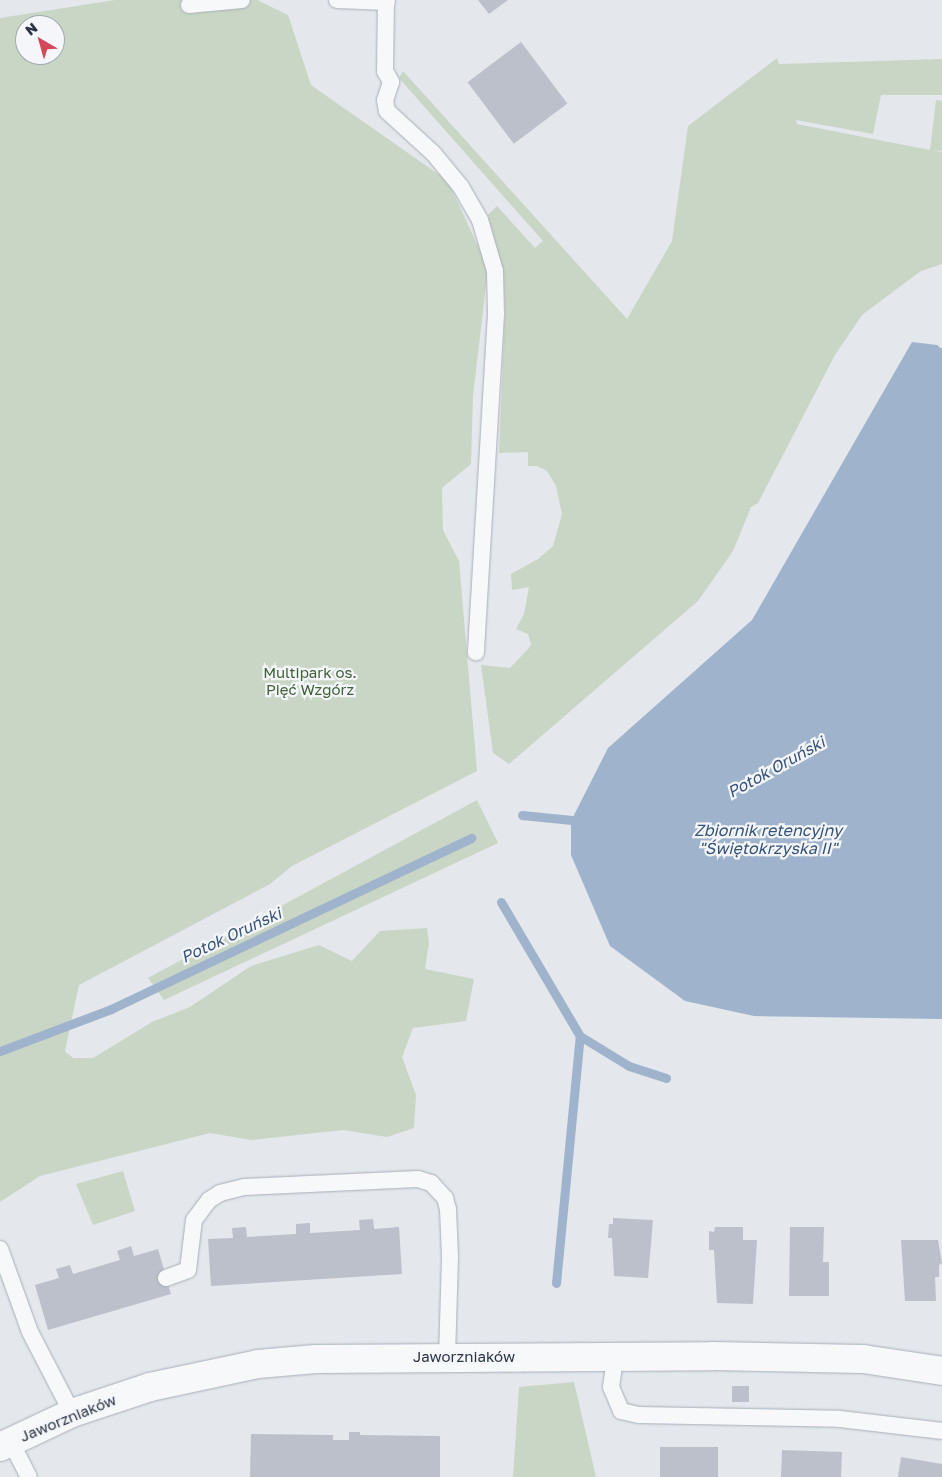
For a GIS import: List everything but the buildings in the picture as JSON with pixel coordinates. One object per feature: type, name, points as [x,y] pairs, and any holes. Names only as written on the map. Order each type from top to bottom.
[{"type":"street","name":"Jaworzniaków","points":[[5,1444],[72,1413],[150,1387],[258,1364],[316,1359],[447,1357],[615,1359],[713,1356],[863,1359],[942,1372]]},
{"type":"lane","points":[[189,5],[242,0]]},
{"type":"lane","points":[[337,0],[386,1],[385,71],[391,82],[385,100],[387,111],[433,152],[461,188],[480,220],[495,271],[496,314],[476,652]]},
{"type":"lane","points":[[166,1278],[188,1270],[194,1220],[209,1200],[220,1193],[244,1187],[418,1180],[431,1183],[445,1198],[448,1209],[450,1257],[447,1357]]},
{"type":"lane","points":[[0,1249],[30,1332],[72,1413]]},
{"type":"lane","points":[[615,1359],[612,1387],[621,1411],[639,1414],[840,1419],[942,1431]]},
{"type":"lane","points":[[5,1444],[29,1477]]},
{"type":"green space","name":"Multipark os. Pięć Wzgórz","points":[[115,0],[257,0],[288,15],[311,85],[448,181],[488,268],[473,396],[471,464],[442,488],[443,530],[459,561],[477,771],[292,866],[270,884],[79,985],[65,1051],[73,1058],[93,1058],[152,1022],[190,1007],[251,966],[319,945],[352,961],[380,931],[427,928],[429,943],[425,969],[474,979],[466,1021],[413,1028],[402,1057],[416,1095],[414,1128],[387,1137],[343,1130],[251,1140],[210,1133],[40,1176],[0,1202],[0,18],[15,16],[15,65],[65,65],[65,15],[19,15]]},
{"type":"green space","points":[[777,58],[779,64],[942,59],[942,95],[881,95],[873,134],[796,120],[797,124],[930,150],[936,100],[942,101],[942,151],[932,150],[942,152],[942,264],[921,271],[862,315],[835,355],[758,503],[751,507],[733,551],[698,601],[509,764],[493,753],[481,665],[510,668],[531,644],[528,634],[516,629],[524,614],[529,587],[512,590],[511,574],[538,559],[553,546],[562,514],[556,486],[547,471],[537,466],[528,466],[528,452],[499,453],[505,307],[503,272],[488,215],[497,206],[535,248],[543,241],[399,78],[403,71],[627,319],[672,241],[688,126]]},
{"type":"green space","points":[[477,800],[498,843],[164,1000],[148,978]]},
{"type":"green space","points":[[123,1171],[135,1211],[93,1225],[76,1184]]},
{"type":"green space","points":[[574,1382],[596,1477],[513,1477],[519,1387]]},
{"type":"water","name":"Zbiornik retencyjny \"Świętokrzyska II\"","points":[[912,342],[937,345],[942,349],[942,1019],[754,1016],[685,1001],[610,946],[571,855],[571,821],[608,748],[752,620]]},
{"type":"waterway","name":"Potok Oruński","points":[[522,815],[582,821]]},
{"type":"waterway","name":"Potok Oruński","points":[[0,1051],[111,1009],[471,838]]},
{"type":"waterway","points":[[501,902],[580,1036],[629,1066],[666,1078]]},
{"type":"waterway","points":[[556,1283],[580,1036]]}]
